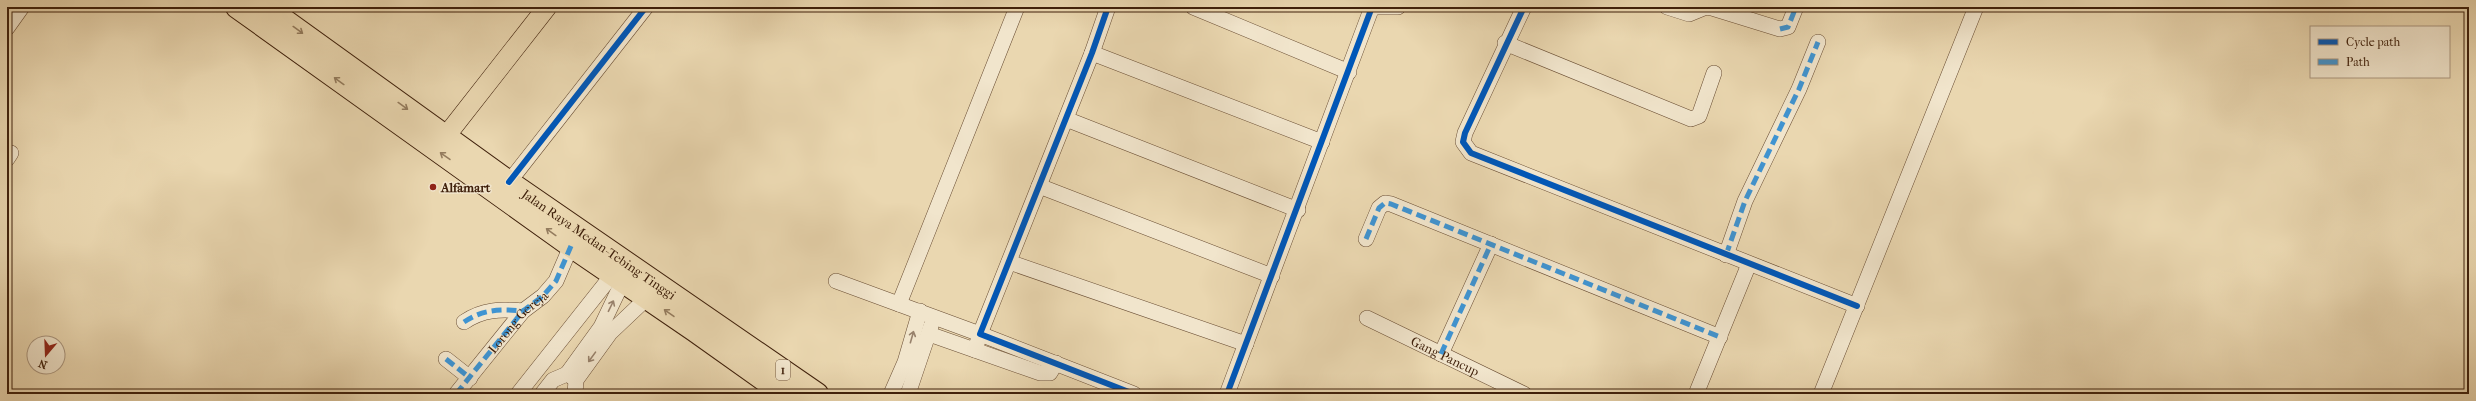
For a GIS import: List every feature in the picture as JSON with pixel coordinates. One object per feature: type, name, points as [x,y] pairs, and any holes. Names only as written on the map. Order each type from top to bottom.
[{"type":"highway","name":"Jalan Raya Medan-Tebing Tinggi","points":[[237,7],[571,246],[647,298],[699,323],[725,330],[817,394]]},
{"type":"highway","name":"Jalan Raya Medan-Tebing Tinggi","points":[[266,7],[446,136],[699,323],[724,352],[784,394]]},
{"type":"main road","points":[[446,136],[547,7]]},
{"type":"street","points":[[7,28],[22,7]]},
{"type":"street","points":[[509,182],[646,7]]},
{"type":"street","points":[[899,304],[1017,7]]},
{"type":"street","points":[[975,350],[980,334],[1092,53],[1108,7]]},
{"type":"street","points":[[1193,7],[1349,72]]},
{"type":"street","points":[[1227,394],[1298,210],[1349,72],[1371,7],[1398,7]]},
{"type":"street","points":[[1524,7],[1505,43],[1465,133],[1463,142],[1467,150],[1471,153],[1857,306]]},
{"type":"street","points":[[1667,7],[1689,14],[1706,7],[1712,8],[1780,29],[1788,27],[1796,7]]},
{"type":"street","points":[[1822,394],[1976,7]]},
{"type":"street","points":[[1726,255],[1745,201],[1799,89],[1818,42]]},
{"type":"street","points":[[1505,43],[1691,119],[1699,116],[1714,73]]},
{"type":"street","points":[[1092,53],[1322,142]]},
{"type":"street","points":[[1066,119],[1298,210]]},
{"type":"street","points":[[1039,186],[1272,276]]},
{"type":"street","points":[[1366,239],[1379,208],[1385,203],[1720,337]]},
{"type":"street","points":[[1441,354],[1490,244]]},
{"type":"street","name":"Lorong Gereja","points":[[456,394],[523,311],[543,296],[556,282],[571,246]]},
{"type":"street","points":[[1009,262],[1246,344]]},
{"type":"street","points":[[1696,394],[1749,264]]},
{"type":"street","points":[[606,330],[618,278]]},
{"type":"street","points":[[518,394],[618,278]]},
{"type":"street","points":[[836,281],[980,334],[1134,394]]},
{"type":"street","points":[[542,394],[553,380],[572,382],[606,330],[647,298]]},
{"type":"street","points":[[464,322],[476,313],[496,310],[523,311]]},
{"type":"street","points":[[891,394],[905,362],[920,312]]},
{"type":"street","points":[[908,394],[935,317]]},
{"type":"street","name":"Gang Pancup","points":[[1367,318],[1524,394]]},
{"type":"street","points":[[929,334],[1040,373],[1050,373],[1056,363]]},
{"type":"street","points":[[446,359],[470,378]]},
{"type":"marked path","points":[[1780,29],[1788,27],[1796,7]]},
{"type":"marked path","points":[[1726,255],[1745,201],[1799,89],[1818,42]]},
{"type":"marked path","points":[[1366,239],[1379,208],[1385,203],[1391,204],[1720,337]]},
{"type":"marked path","points":[[1441,354],[1491,244]]},
{"type":"marked path","points":[[456,394],[523,311],[543,296],[556,281],[571,246]]},
{"type":"marked path","points":[[464,322],[485,312],[507,310],[523,311]]},
{"type":"marked path","points":[[446,359],[470,378]]},
{"type":"cycle path","points":[[509,182],[646,7]]},
{"type":"cycle path","points":[[1108,7],[1092,53],[980,334],[1134,394]]},
{"type":"cycle path","points":[[1227,394],[1372,7]]},
{"type":"cycle path","points":[[1524,7],[1465,133],[1463,142],[1471,153],[1857,306]]},
{"type":"place","name":"Alfamart","points":[[433,187]]}]
